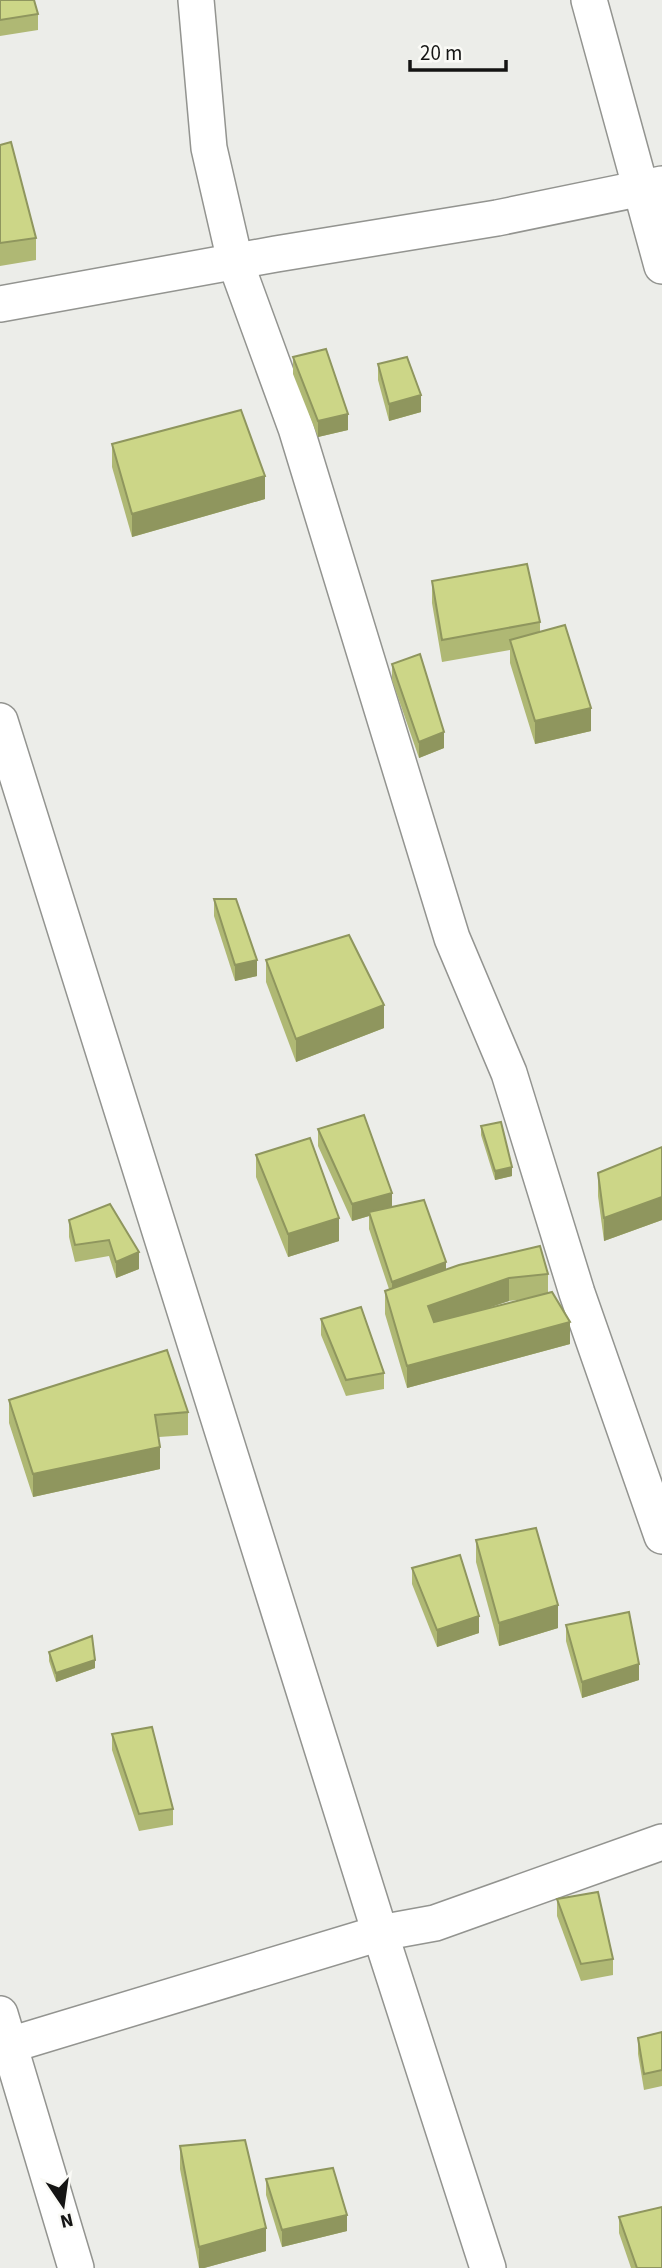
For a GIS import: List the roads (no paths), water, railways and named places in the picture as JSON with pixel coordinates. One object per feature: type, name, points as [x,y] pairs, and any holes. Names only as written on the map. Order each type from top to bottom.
[{"type":"street","points":[[196,0],[209,148],[235,261],[296,428],[452,938],[509,1073],[577,1293],[662,1536]]},
{"type":"street","points":[[589,0],[651,187],[662,267]]},
{"type":"street","points":[[0,304],[235,261],[497,218],[651,187]]},
{"type":"street","points":[[0,721],[380,1933],[488,2268]]},
{"type":"street","points":[[76,2268],[5,2029],[380,1933],[435,1923],[662,1842]]}]
